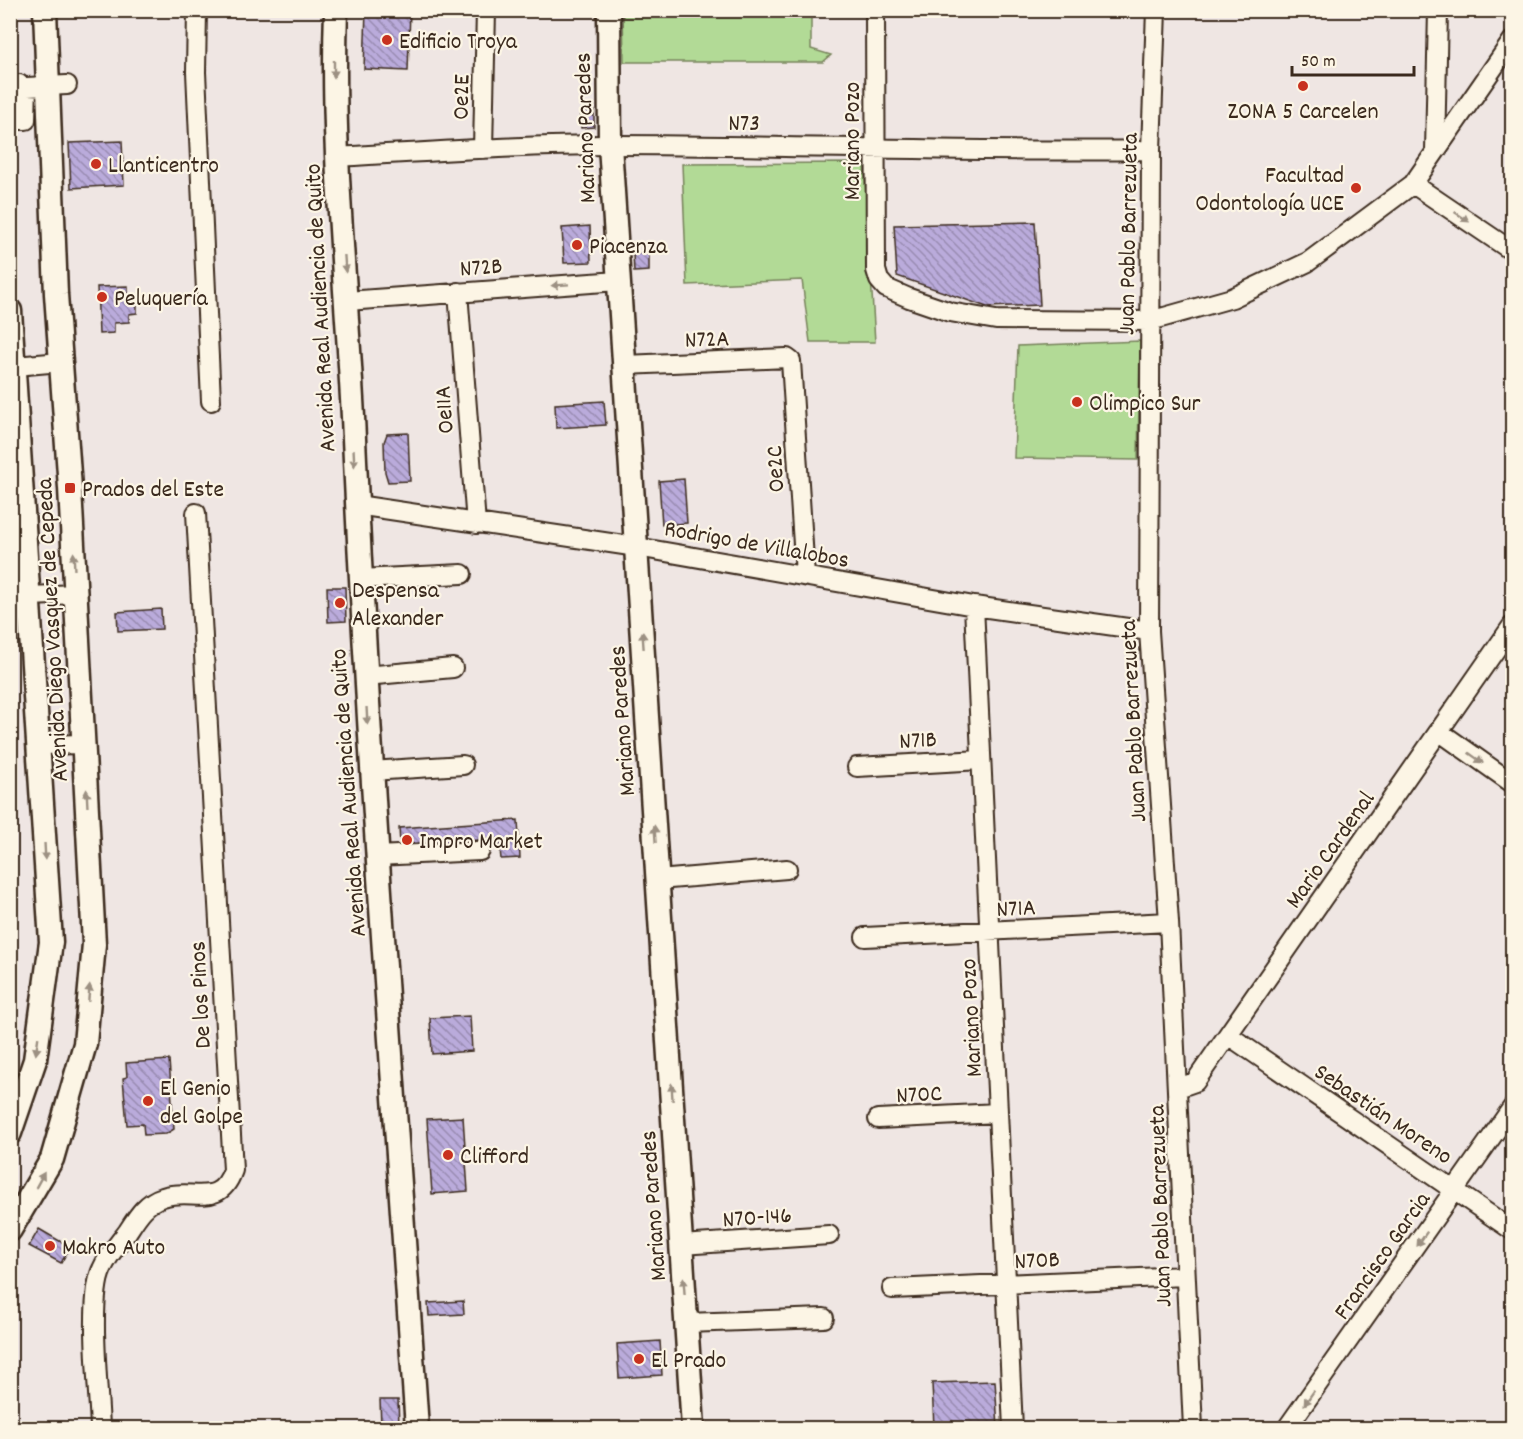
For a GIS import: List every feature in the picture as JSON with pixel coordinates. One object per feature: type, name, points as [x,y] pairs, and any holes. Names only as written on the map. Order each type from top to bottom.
[{"type":"main road","name":"Avenida Diego Vasquez de Cepeda","points":[[10,1230],[52,1159],[85,1044],[94,944],[76,594],[61,362],[57,86],[45,10]]},
{"type":"main road","name":"Avenida Real Audiencia de Quito","points":[[336,10],[334,70],[337,157],[347,300],[365,675],[417,1428]]},
{"type":"main road","name":"Mariano Paredes","points":[[609,10],[610,145],[618,281],[685,1245],[686,1323],[693,1428]]},
{"type":"main road","name":"Avenida Diego Vasquez de Cepeda","points":[[10,311],[51,942],[35,1060],[10,1133]]},
{"type":"street","points":[[197,10],[196,72],[211,401]]},
{"type":"street","name":"Oe2E","points":[[483,149],[486,10]]},
{"type":"street","name":"Mariano Pozo","points":[[875,10],[876,270],[879,280],[886,288],[950,312],[996,320],[1150,321]]},
{"type":"street","name":"Juan Pablo Barrezueta","points":[[1156,10],[1151,150],[1149,632],[1169,922],[1193,1428]]},
{"type":"street","points":[[1435,151],[1438,10]]},
{"type":"street","points":[[1150,321],[1232,298],[1308,262],[1413,184],[1512,41]]},
{"type":"street","points":[[10,121],[16,120],[15,84],[19,84],[21,120],[26,120],[27,87],[57,86]]},
{"type":"street","name":"N73","points":[[337,157],[610,145],[874,147],[1014,152],[1151,150]]},
{"type":"street","points":[[1413,184],[1512,250]]},
{"type":"street","name":"N72B","points":[[347,300],[618,281]]},
{"type":"street","name":"Oe11A","points":[[458,292],[476,524]]},
{"type":"street","name":"N72A","points":[[625,365],[787,358],[791,360]]},
{"type":"street","name":"Oe2C","points":[[791,360],[805,575]]},
{"type":"street","points":[[15,366],[61,362]]},
{"type":"street","name":"Rodrigo de Villalobos","points":[[357,506],[637,547],[974,606],[1149,632]]},
{"type":"street","name":"De los Pinos","points":[[100,1428],[95,1310],[96,1288],[101,1269],[140,1213],[152,1202],[166,1196],[214,1193],[229,1182],[233,1170],[196,513]]},
{"type":"street","points":[[360,579],[462,574]]},
{"type":"street","points":[[30,596],[76,594]]},
{"type":"street","name":"Mariano Pozo","points":[[974,606],[1013,1428]]},
{"type":"street","name":"Mario Cardenal","points":[[1178,1088],[1195,1082],[1512,626]]},
{"type":"street","points":[[365,675],[453,668]]},
{"type":"street","points":[[1440,732],[1512,783]]},
{"type":"street","points":[[39,746],[84,744]]},
{"type":"street","name":"N71B","points":[[857,767],[981,760]]},
{"type":"street","points":[[371,771],[462,765]]},
{"type":"street","points":[[377,856],[480,851]]},
{"type":"street","points":[[658,880],[787,869]]},
{"type":"street","name":"N71A","points":[[865,937],[1169,922]]},
{"type":"street","name":"Sebastián Moreno","points":[[1228,1035],[1512,1230]]},
{"type":"street","name":"Francisco Garcia","points":[[1287,1428],[1512,1108]]},
{"type":"street","name":"N70C","points":[[878,1119],[998,1113]]},
{"type":"street","name":"N70-146","points":[[685,1245],[829,1235]]},
{"type":"street","name":"N70B","points":[[892,1289],[1185,1276]]},
{"type":"street","points":[[686,1323],[824,1318]]},
{"type":"green space","points":[[623,11],[811,11],[811,49],[831,55],[823,62],[624,62]]},
{"type":"green space","points":[[864,163],[875,342],[810,342],[802,280],[687,285],[682,164]]},
{"type":"green space","name":"Olimpico Sur","points":[[1140,341],[1138,460],[1014,458],[1018,346]]},
{"type":"building","name":"Edificio Troya","points":[[366,10],[410,10],[408,71],[364,69]]},
{"type":"building","points":[[594,110],[594,127],[581,128],[580,111]]},
{"type":"building","name":"Llanticentro","points":[[122,141],[124,185],[71,188],[69,143]]},
{"type":"building","points":[[1035,222],[1040,305],[987,307],[897,276],[894,225]]},
{"type":"building","name":"Piacenza","points":[[590,226],[591,262],[564,263],[562,228]]},
{"type":"building","points":[[649,253],[649,271],[634,272],[633,254]]},
{"type":"building","points":[[128,286],[128,300],[137,300],[137,313],[129,314],[129,322],[114,323],[114,333],[99,334],[97,287]]},
{"type":"building","points":[[604,401],[606,425],[556,428],[555,404]]},
{"type":"building","points":[[408,433],[410,481],[388,482],[385,472],[384,442],[387,434]]},
{"type":"building","points":[[684,479],[687,523],[662,525],[659,481]]},
{"type":"building","points":[[327,587],[345,587],[346,621],[328,622]]},
{"type":"building","points":[[161,609],[162,629],[118,631],[117,612]]},
{"type":"building","points":[[518,820],[520,858],[501,859],[499,839],[400,844],[399,828]]},
{"type":"building","points":[[470,1016],[472,1051],[432,1054],[430,1018]]},
{"type":"building","name":"El Genio del Golpe","points":[[169,1060],[174,1129],[166,1134],[144,1135],[143,1124],[127,1125],[123,1078],[127,1077],[126,1063]]},
{"type":"building","name":"Clifford","points":[[463,1117],[468,1191],[432,1194],[427,1119]]},
{"type":"building","name":"Makro Auto","points":[[39,1229],[70,1247],[61,1263],[29,1246]]},
{"type":"building","points":[[463,1301],[464,1314],[429,1316],[428,1303]]},
{"type":"building","name":"El Prado","points":[[660,1341],[662,1375],[619,1378],[617,1344]]},
{"type":"building","points":[[995,1381],[998,1428],[934,1428],[932,1383]]},
{"type":"building","points":[[380,1400],[398,1400],[399,1425],[381,1425]]},
{"type":"place","name":"Edificio Troya","points":[[387,40]]},
{"type":"place","name":"ZONA 5 Carcelen","points":[[1303,86]]},
{"type":"place","name":"Llanticentro","points":[[96,164]]},
{"type":"place","name":"Facultad Odontología UCE","points":[[1356,188]]},
{"type":"place","name":"Piacenza","points":[[577,245]]},
{"type":"place","name":"Peluquería","points":[[102,297]]},
{"type":"place","name":"Olimpico Sur","points":[[1077,402]]},
{"type":"place","name":"Prados del Este","points":[[70,488]]},
{"type":"place","name":"Despensa Alexander","points":[[340,603]]},
{"type":"place","name":"Impro Market","points":[[407,840]]},
{"type":"place","name":"El Genio del Golpe","points":[[148,1101]]},
{"type":"place","name":"Clifford","points":[[448,1155]]},
{"type":"place","name":"Makro Auto","points":[[50,1246]]},
{"type":"place","name":"El Prado","points":[[639,1359]]}]
